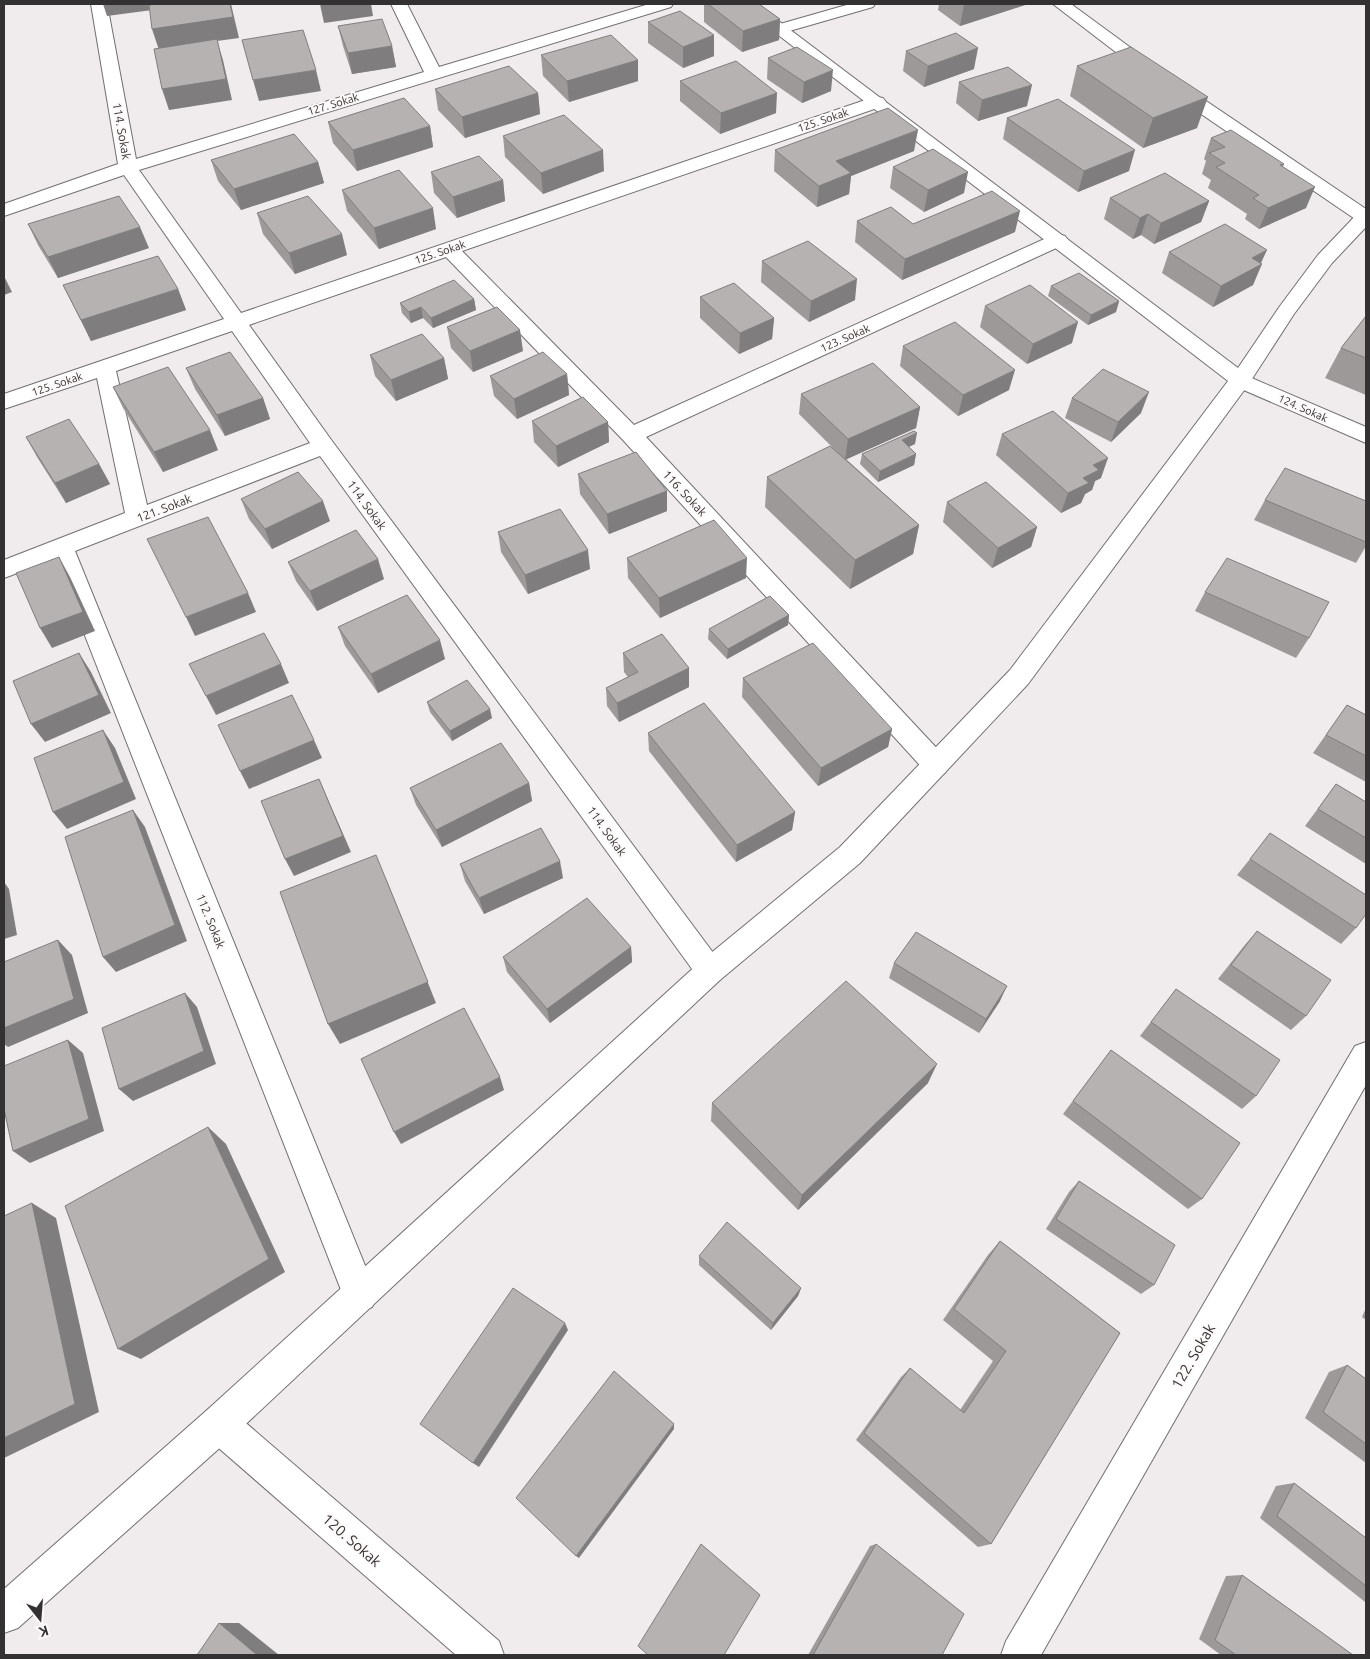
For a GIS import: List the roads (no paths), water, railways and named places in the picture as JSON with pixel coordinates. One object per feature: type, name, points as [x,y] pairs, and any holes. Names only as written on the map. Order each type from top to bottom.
[{"type":"street","name":"114. Sokak","points":[[99,4],[128,167],[324,446],[710,971]]},
{"type":"street","points":[[399,4],[434,74]]},
{"type":"street","name":"127. Sokak","points":[[4,210],[128,167],[665,4]]},
{"type":"street","name":"124. Sokak","points":[[746,4],[1240,380],[1366,436]]},
{"type":"street","points":[[779,29],[868,4]]},
{"type":"street","points":[[4,1614],[219,1424],[710,971],[850,855],[1019,677],[1240,380],[1287,310],[1325,259],[1366,216],[1166,82],[1061,4]]},
{"type":"street","name":"125. Sokak","points":[[4,402],[877,102]]},
{"type":"street","name":"123. Sokak","points":[[631,435],[1058,240]]},
{"type":"street","name":"116. Sokak","points":[[449,249],[631,435],[936,765]]},
{"type":"street","points":[[105,368],[138,518]]},
{"type":"street","name":"121. Sokak","points":[[4,569],[324,446]]},
{"type":"street","name":"112. Sokak","points":[[62,547],[360,1295]]},
{"type":"street","name":"122. Sokak","points":[[1020,1655],[1366,1056]]},
{"type":"street","name":"120. Sokak","points":[[219,1424],[485,1655]]}]
